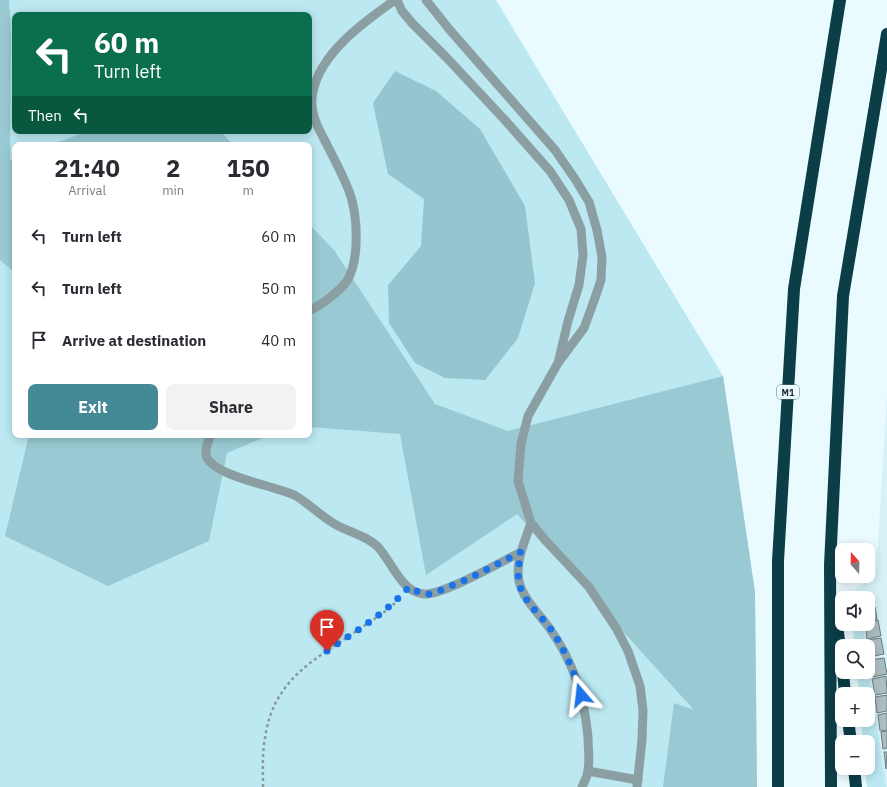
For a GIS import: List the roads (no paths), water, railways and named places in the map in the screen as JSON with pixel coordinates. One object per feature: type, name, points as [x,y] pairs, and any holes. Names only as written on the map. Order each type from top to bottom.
[{"type":"highway","name":"M1","points":[[778,787],[778,562],[794,290],[840,0]]},
{"type":"highway","points":[[831,787],[830,565],[843,296],[887,34]]},
{"type":"highway","points":[[830,565],[839,639]]},
{"type":"highway","points":[[855,775],[856,787]]},
{"type":"lane","points":[[312,309],[338,291],[347,280],[355,255],[356,232],[356,224],[349,191],[317,125],[313,110],[312,93],[317,76],[323,65],[340,44],[376,13],[396,0],[402,11],[412,23],[503,118],[550,172],[569,200],[581,229],[583,255],[579,284],[558,363]]},
{"type":"lane","points":[[426,0],[449,29],[555,150],[589,202],[597,230],[602,257],[601,280],[584,328],[558,363],[528,416],[521,444],[518,480],[531,523],[589,587],[616,628],[628,651],[640,686],[643,710],[638,784],[588,771]]},
{"type":"lane","points":[[209,438],[206,456],[212,463],[237,478],[287,492],[302,500],[334,524],[377,546],[400,579],[409,587],[422,594],[432,594],[472,577],[521,552]]},
{"type":"lane","points":[[531,523],[521,552],[518,571],[521,588],[528,602],[550,629],[575,674],[584,705],[588,745],[588,771],[582,787]]}]
